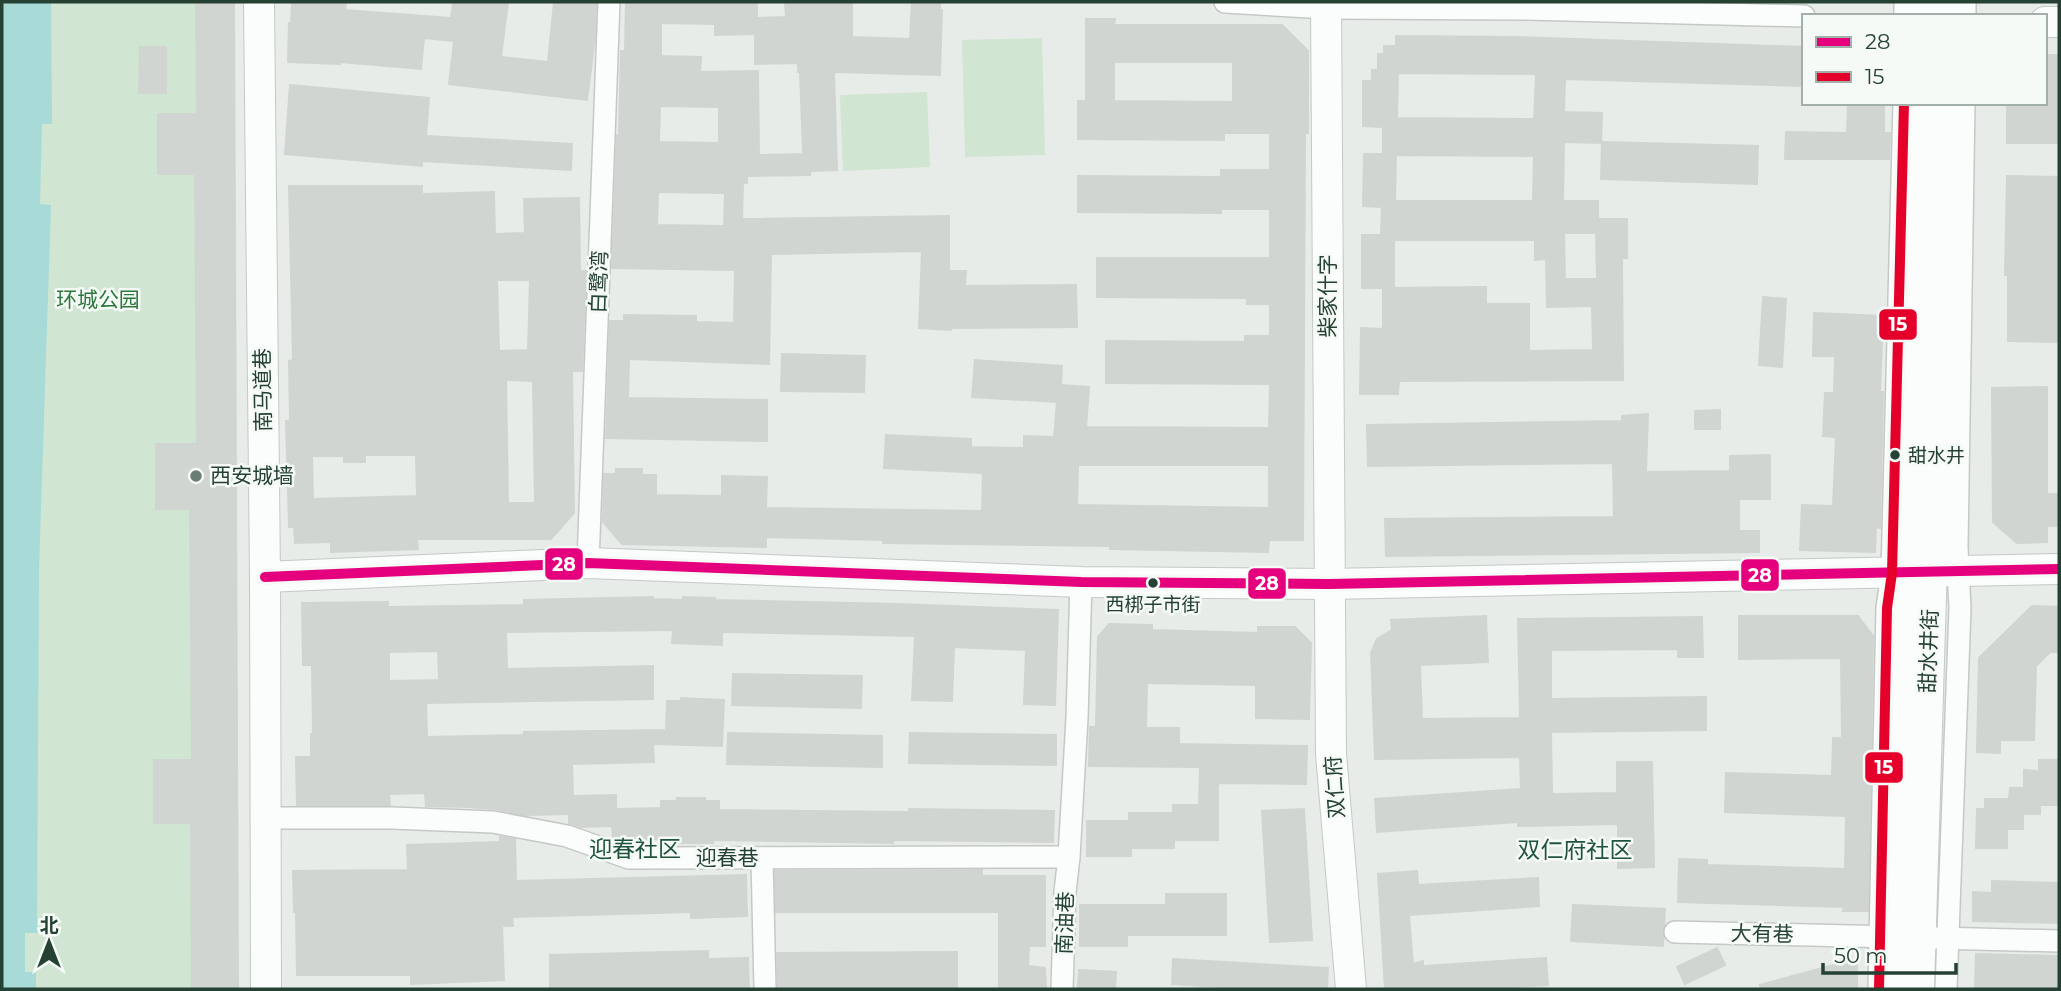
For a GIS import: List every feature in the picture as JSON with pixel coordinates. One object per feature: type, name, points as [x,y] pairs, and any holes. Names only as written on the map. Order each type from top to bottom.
[{"type":"street","name":"南马道巷","points":[[259,2],[266,989]]},
{"type":"street","name":"白鹭湾","points":[[588,563],[609,2]]},
{"type":"street","points":[[1225,2],[1802,16]]},
{"type":"street","name":"柴家什字","points":[[1326,5],[1329,584]]},
{"type":"street","points":[[1904,105],[1923,573]]},
{"type":"street","name":"甜水井街","points":[[1921,105],[1923,573]]},
{"type":"street","name":"甜水井街","points":[[1919,989],[1912,937],[1923,573],[1946,105]]},
{"type":"street","points":[[1946,989],[1912,937],[1887,608],[1923,573],[1957,547],[1964,105]]},
{"type":"street","points":[[265,577],[588,563],[1081,582],[1329,584],[2059,569]]},
{"type":"street","name":"南油巷","points":[[1062,989],[1065,892],[1077,718],[1081,582]]},
{"type":"street","name":"双仁府","points":[[1329,584],[1332,754],[1351,989]]},
{"type":"street","name":"迎春巷","points":[[265,818],[392,818],[493,822],[567,836],[629,858],[1069,857]]},
{"type":"street","points":[[762,859],[765,989]]},
{"type":"street","name":"大有巷","points":[[1675,932],[2059,941]]},
{"type":"street","points":[[1879,989],[1912,937]]},
{"type":"street","name":"甜水井街","points":[[1898,989],[1912,937]]},
{"type":"green space","name":"环城公园","points":[[2,2],[196,2],[197,114],[158,115],[158,174],[195,174],[197,444],[156,444],[156,509],[190,509],[192,760],[154,760],[191,823],[192,989],[2,989]]},
{"type":"green space","points":[[1042,38],[1045,155],[965,157],[962,40]]},
{"type":"green space","points":[[927,92],[930,167],[843,171],[840,95]]},
{"type":"water","points":[[2,2],[51,2],[52,124],[42,124],[40,204],[51,205],[39,569],[37,933],[25,933],[25,972],[36,972],[36,989],[2,989]]},
{"type":"building","name":"西安城墙","points":[[196,2],[234,2],[238,989],[192,989],[191,823],[154,823],[154,760],[192,760],[190,509],[156,509],[156,444],[197,444],[195,174],[158,174],[158,114],[197,114]]},
{"type":"building","points":[[292,2],[346,2],[345,10],[451,18],[453,2],[508,2],[501,57],[548,62],[554,2],[596,2],[595,38],[587,100],[449,84],[454,41],[424,38],[421,69],[340,62],[288,62]]},
{"type":"building","points":[[626,2],[757,2],[757,18],[786,17],[785,2],[852,2],[852,37],[910,39],[912,2],[940,2],[940,75],[834,72],[837,170],[810,171],[810,175],[747,176],[747,183],[743,183],[742,219],[949,216],[949,271],[966,271],[965,286],[1076,285],[1077,327],[951,330],[919,328],[922,251],[771,254],[769,364],[629,359],[628,398],[767,400],[767,441],[606,438],[610,321],[624,321],[624,315],[696,316],[696,322],[734,323],[735,270],[612,268],[621,51],[625,51]],"holes":[[[661,23],[715,24],[715,35],[755,34],[755,64],[798,63],[803,154],[759,155],[758,71],[700,72],[701,57],[661,56]],[[660,106],[719,107],[719,143],[659,142]],[[658,192],[725,193],[724,226],[657,225]]]},
{"type":"building","points":[[1086,19],[1115,19],[1114,25],[1282,25],[1308,51],[1308,133],[1305,133],[1303,540],[1269,540],[1268,552],[1110,549],[1110,546],[883,543],[883,540],[766,537],[766,547],[622,544],[603,522],[604,474],[616,474],[616,469],[642,469],[642,475],[656,475],[656,495],[722,496],[722,476],[767,477],[766,508],[982,511],[983,473],[884,468],[886,435],[971,439],[971,447],[1024,448],[1024,436],[1054,437],[1057,402],[972,397],[975,360],[1062,366],[1061,385],[1089,387],[1086,427],[1269,428],[1270,384],[1106,383],[1106,341],[1245,342],[1245,336],[1270,336],[1270,304],[1247,304],[1247,298],[1097,297],[1097,258],[1270,258],[1270,209],[1221,209],[1221,213],[1078,212],[1078,176],[1221,177],[1221,170],[1270,170],[1270,133],[1224,133],[1224,140],[1078,139],[1078,101],[1086,101]],"holes":[[[1114,62],[1233,62],[1233,102],[1114,101]],[[1078,465],[1269,465],[1269,508],[1077,505]]]},
{"type":"building","points":[[1396,36],[1516,37],[1802,47],[1802,86],[1565,79],[1564,112],[1602,113],[1601,143],[1564,142],[1563,201],[1598,201],[1598,219],[1627,219],[1627,258],[1622,258],[1623,380],[1399,381],[1398,394],[1360,394],[1361,328],[1383,329],[1383,288],[1362,288],[1362,235],[1381,235],[1382,207],[1363,206],[1364,154],[1383,154],[1383,127],[1363,126],[1363,81],[1372,81],[1372,70],[1378,70],[1378,54],[1384,54],[1384,46],[1396,46]],"holes":[[[1398,73],[1536,74],[1534,119],[1397,118]],[[1396,155],[1534,156],[1533,201],[1395,201]],[[1564,233],[1596,233],[1597,279],[1565,279]],[[1394,240],[1535,240],[1535,260],[1546,259],[1547,307],[1592,306],[1593,350],[1529,351],[1529,304],[1486,304],[1486,287],[1394,288]]]},
{"type":"building","points":[[140,47],[166,47],[166,93],[139,93]]},
{"type":"building","points":[[2047,55],[2059,55],[2059,143],[2007,143],[2007,105],[2047,105]]},
{"type":"building","points":[[290,85],[429,98],[426,136],[572,144],[571,170],[422,161],[422,166],[285,154]]},
{"type":"building","points":[[1848,105],[1884,105],[1884,133],[1890,133],[1889,159],[1785,159],[1786,132],[1847,133]]},
{"type":"building","points":[[1602,142],[1758,146],[1757,184],[1601,179]]},
{"type":"building","points":[[2007,176],[2059,177],[2059,342],[2008,341],[2008,275],[2005,275]]},
{"type":"building","points":[[289,186],[422,186],[422,194],[494,192],[495,234],[525,233],[524,199],[579,198],[580,271],[586,271],[582,371],[572,371],[574,513],[551,539],[417,539],[418,549],[331,552],[331,542],[295,543],[294,527],[289,527],[286,421],[290,421],[289,361],[293,360]],"holes":[[[497,280],[530,280],[528,350],[499,351]],[[506,380],[533,381],[535,503],[508,503]],[[365,455],[416,455],[417,496],[313,499],[312,456],[344,456],[344,462],[365,462]]]},
{"type":"building","points":[[1763,297],[1786,299],[1782,367],[1759,365]]},
{"type":"building","points":[[1814,313],[1883,316],[1880,528],[1876,527],[1875,552],[1800,550],[1802,505],[1833,506],[1836,437],[1823,436],[1825,393],[1834,393],[1835,356],[1813,356]]},
{"type":"building","points":[[782,354],[865,356],[864,392],[781,391]]},
{"type":"building","points":[[2047,387],[2047,494],[2059,494],[2059,526],[2047,526],[2047,542],[2017,543],[1993,522],[1992,388]]},
{"type":"building","points":[[1720,410],[1720,429],[1695,429],[1695,411]]},
{"type":"building","points":[[1648,414],[1646,472],[1730,471],[1730,456],[1770,455],[1770,499],[1739,499],[1739,531],[1759,531],[1759,552],[1386,556],[1385,519],[1614,517],[1613,463],[1368,466],[1367,425],[1622,421],[1622,416]]},
{"type":"building","points":[[653,597],[683,600],[683,597],[1058,610],[1055,705],[1024,704],[1026,650],[954,647],[952,701],[912,700],[915,636],[722,632],[722,645],[672,643],[673,630],[506,632],[507,669],[653,666],[653,699],[426,703],[427,737],[524,735],[524,732],[666,730],[667,701],[681,701],[681,698],[724,700],[722,746],[653,744],[654,762],[572,764],[573,796],[616,795],[616,809],[661,808],[661,801],[705,798],[705,801],[719,801],[719,810],[1054,811],[1053,842],[713,840],[713,843],[666,843],[666,839],[619,840],[613,838],[612,826],[581,827],[569,823],[569,814],[526,815],[495,809],[426,806],[425,793],[389,794],[390,805],[297,805],[296,757],[311,757],[313,734],[312,665],[303,665],[302,603],[388,602],[388,607],[524,605],[524,600]],"holes":[[[438,651],[439,680],[389,681],[389,652]]]},
{"type":"building","points":[[2032,606],[2059,607],[2059,652],[2050,652],[2036,666],[2034,740],[2000,740],[2000,753],[1977,752],[1979,658]]},
{"type":"building","points":[[1486,616],[1488,662],[1420,665],[1422,719],[1520,718],[1518,619],[1702,617],[1703,657],[1678,657],[1678,649],[1551,650],[1551,699],[1706,697],[1706,730],[1551,732],[1552,794],[1617,793],[1617,762],[1652,762],[1654,867],[1618,868],[1618,824],[1518,826],[1518,822],[1377,832],[1375,799],[1521,789],[1520,757],[1375,759],[1371,653],[1377,639],[1392,630],[1391,620]]},
{"type":"building","points":[[1739,616],[1858,616],[1873,636],[1868,911],[1843,911],[1844,907],[1678,902],[1679,859],[1707,860],[1707,865],[1845,869],[1846,816],[1725,812],[1726,773],[1832,776],[1833,738],[1842,738],[1841,658],[1739,659]]},
{"type":"building","points":[[1109,624],[1152,625],[1152,630],[1258,633],[1258,627],[1295,627],[1311,643],[1309,719],[1256,718],[1256,685],[1147,683],[1146,728],[1179,728],[1179,744],[1307,746],[1306,784],[1218,783],[1218,840],[1174,840],[1174,848],[1131,848],[1131,856],[1087,856],[1087,821],[1129,821],[1129,813],[1173,813],[1173,805],[1199,805],[1200,767],[1089,766],[1090,727],[1096,727],[1098,637]]},
{"type":"building","points":[[733,674],[862,676],[861,708],[732,705]]},
{"type":"building","points":[[728,733],[882,736],[882,767],[727,764]]},
{"type":"building","points":[[910,733],[1056,735],[1056,765],[909,763]]},
{"type":"building","points":[[2039,760],[2059,760],[2059,805],[2040,805],[2040,814],[2023,814],[2023,829],[2007,829],[2007,848],[1976,848],[1977,809],[1985,809],[1985,799],[2009,799],[2010,788],[2024,788],[2024,770],[2039,771]]},
{"type":"building","points":[[1304,809],[1312,940],[1270,942],[1262,811]]},
{"type":"building","points":[[500,837],[515,839],[516,881],[746,875],[747,916],[691,918],[691,912],[512,917],[513,926],[502,926],[504,980],[411,984],[411,975],[297,975],[293,871],[408,870],[407,845],[500,842]]},
{"type":"building","points":[[982,870],[982,876],[1045,876],[1045,946],[1029,946],[1028,966],[1045,968],[1046,989],[999,989],[999,912],[776,912],[775,871]]},
{"type":"building","points":[[1417,871],[1418,885],[1538,878],[1539,906],[1409,915],[1413,964],[1423,961],[1423,966],[1546,958],[1548,985],[1475,989],[1385,989],[1378,874]]},
{"type":"building","points":[[1992,881],[2059,883],[2059,923],[1973,921],[1973,892],[1992,893]]},
{"type":"building","points":[[1166,894],[1226,894],[1226,935],[1127,935],[1127,946],[1080,946],[1080,905],[1166,905]]},
{"type":"building","points":[[1573,905],[1665,909],[1663,946],[1571,941]]},
{"type":"building","points":[[1717,948],[1725,965],[1685,984],[1677,967]]},
{"type":"building","points":[[708,951],[708,959],[748,958],[749,989],[550,989],[550,955]]},
{"type":"building","points":[[957,952],[957,989],[778,989],[777,953]]},
{"type":"building","points":[[1976,954],[2059,956],[2059,989],[1975,989]]},
{"type":"building","points":[[1173,959],[1328,968],[1327,989],[1258,989],[1172,984]]},
{"type":"building","points":[[1837,964],[1857,964],[1857,989],[1761,989],[1760,985]]},
{"type":"building","points":[[1079,970],[1116,972],[1115,989],[1078,989]]},
{"type":"transit line","name":"15","points":[[1879,989],[1887,608],[1892,573],[1904,105]]},
{"type":"transit line","name":"28","points":[[265,577],[588,563],[1081,582],[1329,584],[2059,569]]},
{"type":"place","name":"甜水井","points":[[1895,455]]},
{"type":"place","name":"西安城墙","points":[[196,476]]},
{"type":"place","name":"西梆子市街","points":[[1153,583]]},
{"type":"district","name":"迎春社区","points":[[635,849]]},
{"type":"district","name":"双仁府社区","points":[[1575,850]]}]
